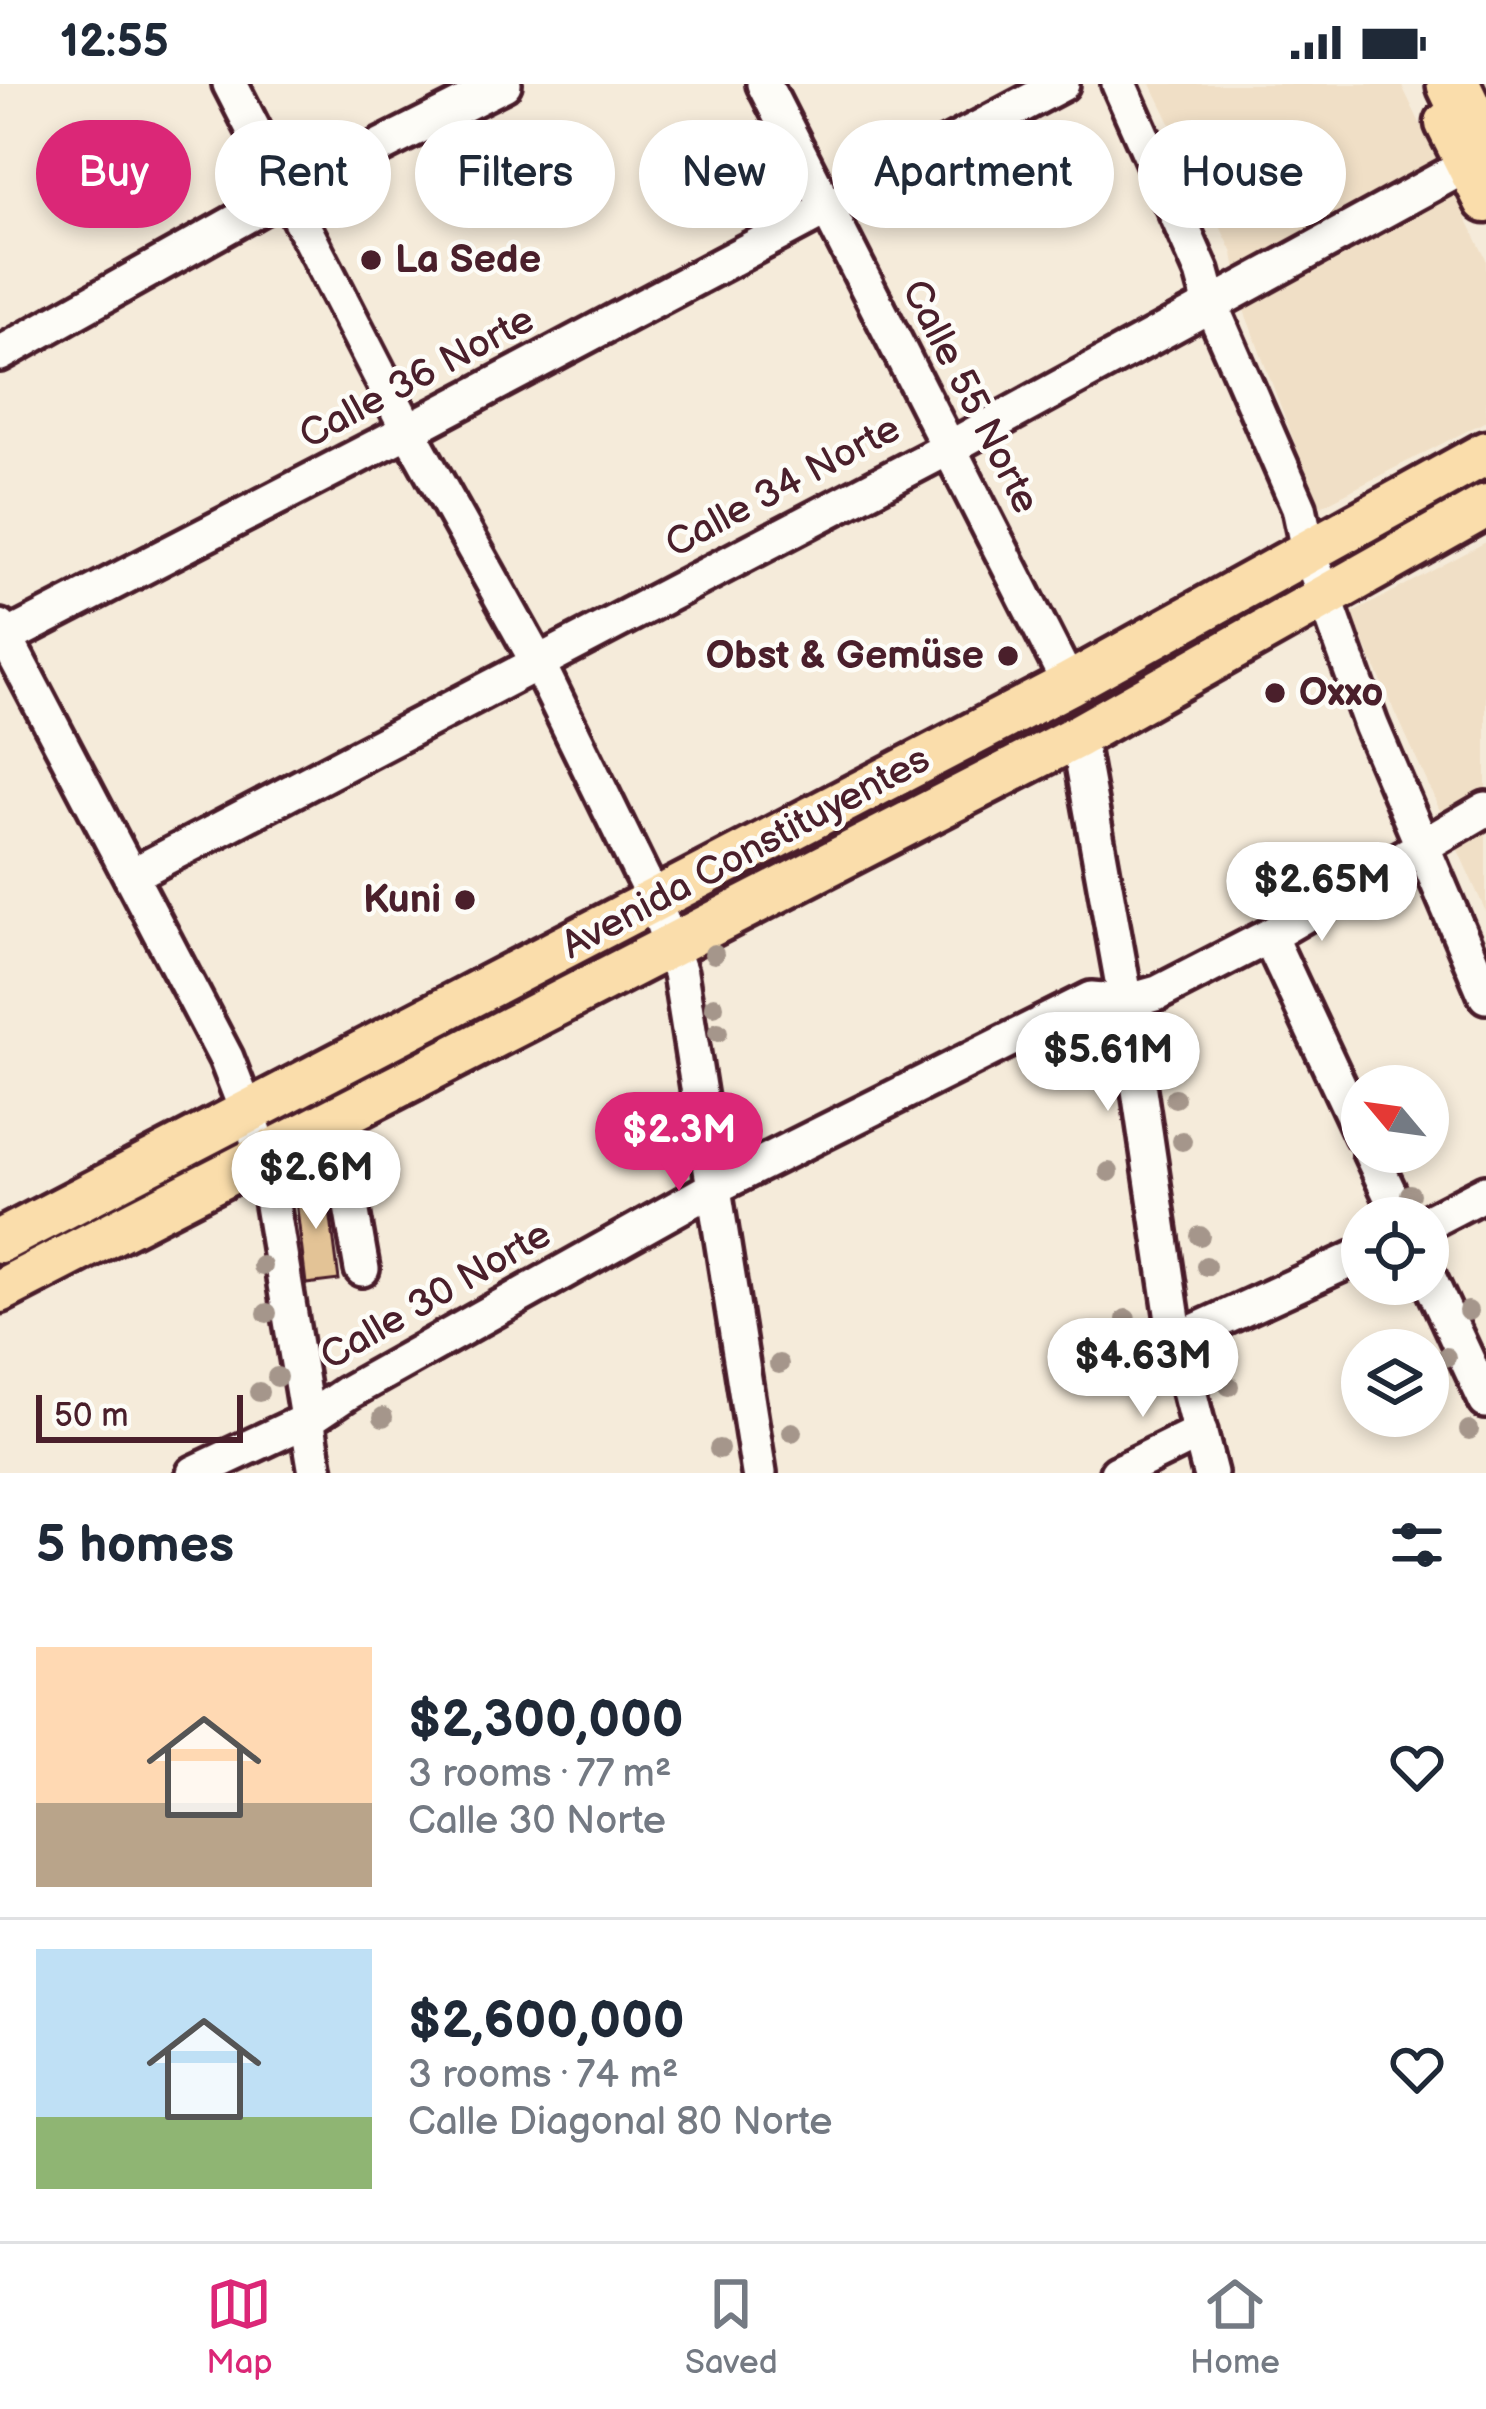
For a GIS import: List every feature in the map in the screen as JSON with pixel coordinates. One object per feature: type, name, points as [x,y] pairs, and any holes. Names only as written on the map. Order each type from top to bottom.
[{"type":"highway","points":[[1453,84],[1480,173]]},
{"type":"main road","points":[[1429,84],[1480,173]]},
{"type":"main road","name":"Avenida Constituyentes","points":[[0,1241],[1069,684],[1486,453]]},
{"type":"main road","name":"Avenida Constituyentes","points":[[0,1291],[1078,736],[1486,506]]},
{"type":"street","points":[[230,84],[248,120]]},
{"type":"street","points":[[391,140],[504,84]]},
{"type":"street","name":"Calle 55 Norte","points":[[764,84],[1069,684]]},
{"type":"street","name":"Calle 36 Norte","points":[[2,635],[408,430],[1061,84]]},
{"type":"street","points":[[1119,84],[1299,507],[1308,550],[1372,725],[1486,996]]},
{"type":"street","name":"Calle 34 Norte","points":[[132,875],[1211,305],[1480,173]]},
{"type":"street","points":[[0,353],[223,228]]},
{"type":"street","points":[[304,228],[408,430],[538,663],[655,902],[680,973],[758,1473]]},
{"type":"street","points":[[2,635],[132,875],[249,1109],[264,1156],[316,1473]]},
{"type":"street","points":[[1078,736],[1126,1002],[1176,1340],[1210,1473]]},
{"type":"street","name":"Calle 30 Norte","points":[[194,1473],[307,1420],[713,1188],[1091,999],[1126,1002],[1158,993],[1269,936],[1486,809]]},
{"type":"street","points":[[1269,936],[1341,1090]]},
{"type":"street","points":[[336,1121],[362,1269]]},
{"type":"street","points":[[1449,1211],[1486,1192]]},
{"type":"street","points":[[1176,1340],[1341,1265]]},
{"type":"street","points":[[1441,1305],[1486,1401]]},
{"type":"street","points":[[1117,1473],[1200,1432]]},
{"type":"shaded area","points":[[1151,84],[1401,84],[1486,259],[1486,421],[1319,507],[1242,305],[1233,253],[1221,228],[1346,228],[1346,120],[1168,120]]},
{"type":"shaded area","points":[[1486,542],[1486,912],[1351,614]]},
{"type":"green space","points":[[1455,484],[1463,500],[1351,560],[1345,544]]},
{"type":"green space","points":[[1269,600],[1274,616],[694,915],[687,899]]},
{"type":"green space","points":[[642,928],[649,944],[292,1126],[287,1112]]},
{"type":"green space","points":[[233,1143],[231,1154],[0,1274],[0,1255]]},
{"type":"building","points":[[326,1180],[339,1280],[306,1284],[294,1184]]},
{"type":"place","name":"La Sede","points":[[371,260]]},
{"type":"place","name":"Obst & Gemüse","points":[[1008,656]]},
{"type":"place","name":"Oxxo","points":[[1275,693]]},
{"type":"place","name":"Kuni","points":[[465,900]]}]
